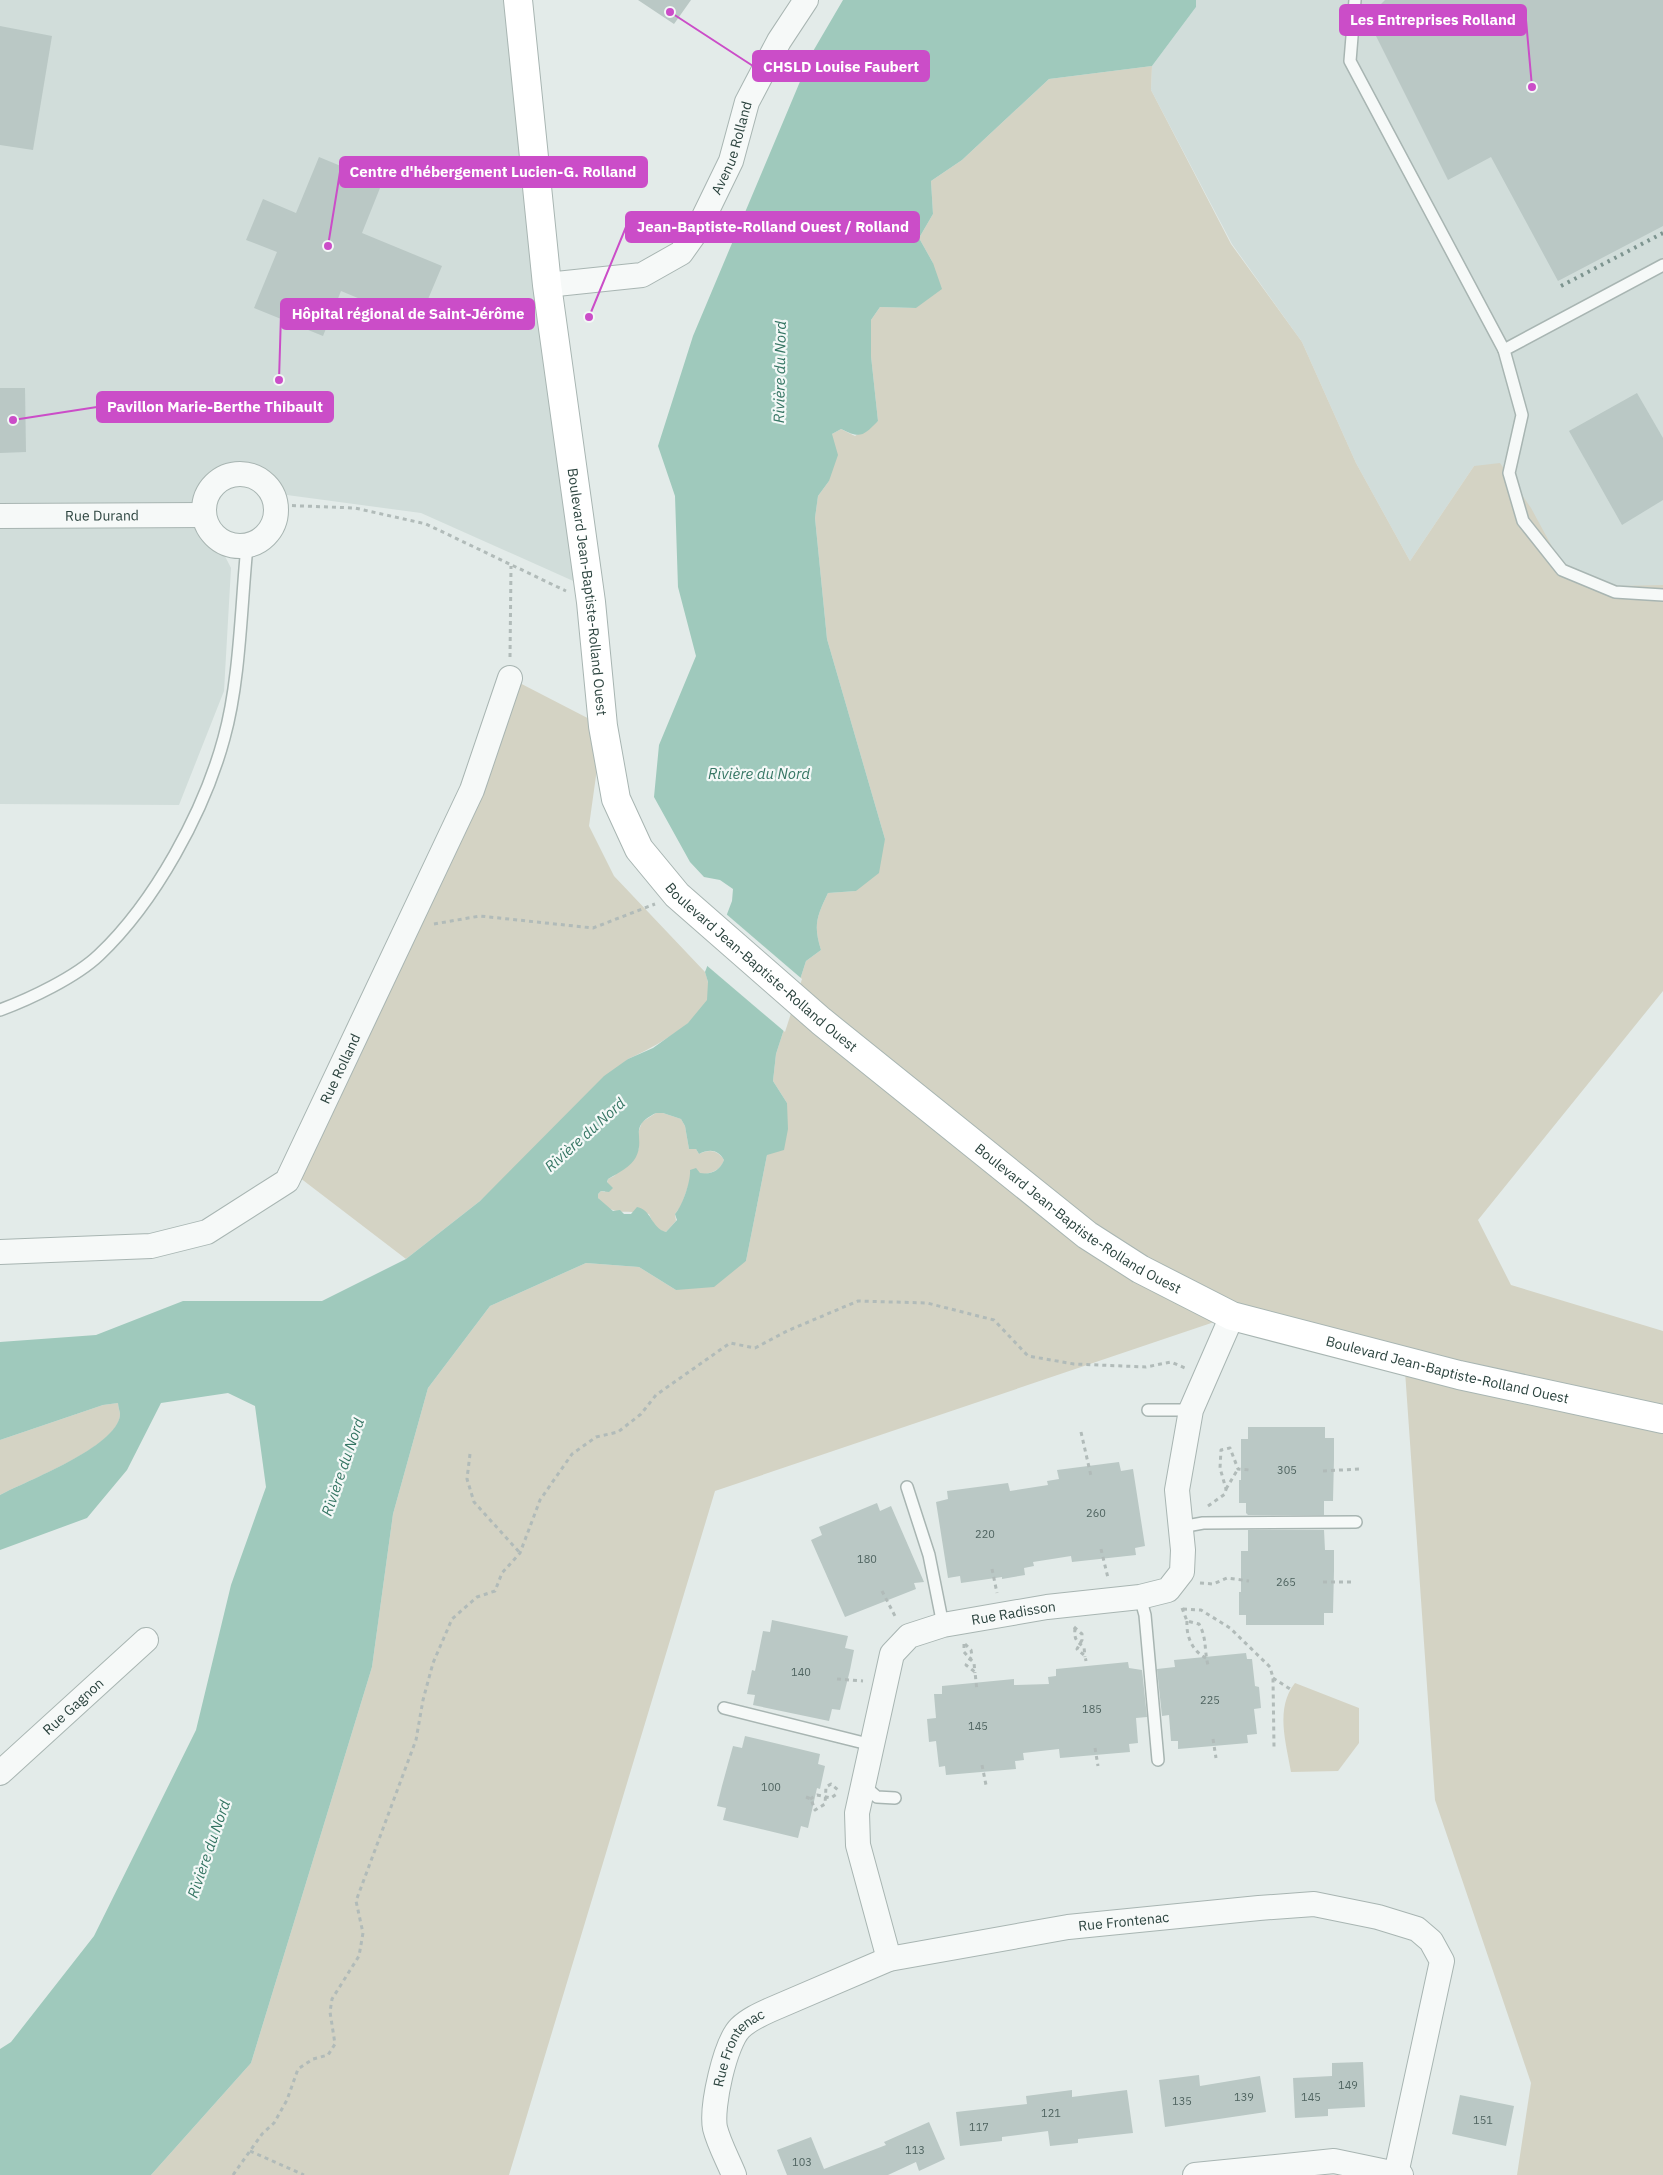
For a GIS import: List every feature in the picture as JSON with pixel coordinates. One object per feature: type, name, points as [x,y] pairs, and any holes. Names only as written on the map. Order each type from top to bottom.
[{"type":"street","name":"Boulevard Jean-Baptiste-Rolland Ouest","points":[[518,0],[547,285],[591,602],[604,726],[616,799],[639,849],[677,895],[821,1021],[1087,1235],[1140,1269],[1232,1316],[1459,1375],[1663,1419]]},
{"type":"street","name":"Avenue Rolland","points":[[547,285],[642,275],[681,253],[698,229],[731,161],[747,102],[779,41],[806,0]]},
{"type":"street","points":[[234,474],[247,474],[259,479],[272,493],[276,505],[276,518],[271,530],[262,539],[247,546],[235,546],[216,537],[208,527],[204,515],[206,498],[212,487],[221,479],[234,474]]},
{"type":"street","name":"Rue Durand","points":[[0,516],[204,515]]},
{"type":"street","name":"Rue Rolland","points":[[0,1252],[152,1246],[207,1232],[287,1181],[472,790],[510,678]]},
{"type":"street","points":[[1175,1581],[1192,1525],[1177,1490],[1191,1410],[1232,1316]]},
{"type":"street","name":"Rue Radisson","points":[[889,1959],[858,1844],[857,1813],[892,1654],[910,1636],[943,1625],[1047,1607],[1140,1597],[1175,1581]]},
{"type":"street","name":"Rue Gagnon","points":[[0,1773],[146,1640]]},
{"type":"street","name":"Rue Frontenac","points":[[734,2175],[716,2129],[714,2112],[729,2050],[739,2029],[751,2019],[770,2010],[889,1959],[1068,1927],[1314,1904],[1378,1917],[1417,1929],[1431,1941],[1442,1961],[1399,2174]]},
{"type":"street","points":[[1195,2175],[1334,2161],[1399,2174]]},
{"type":"lane","points":[[1355,0],[1350,61],[1504,350],[1522,415],[1509,473],[1523,522],[1562,570],[1615,592],[1663,595]]},
{"type":"lane","points":[[1504,350],[1663,265]]},
{"type":"lane","points":[[0,1010],[26,1000],[98,956],[134,914],[170,864],[202,801],[224,737],[234,688],[247,546]]},
{"type":"lane","points":[[1148,1410],[1191,1410]]},
{"type":"lane","points":[[907,1488],[929,1555],[943,1625]]},
{"type":"lane","points":[[1192,1525],[1356,1522]]},
{"type":"lane","points":[[1140,1597],[1145,1615],[1158,1760]]},
{"type":"lane","points":[[724,1708],[872,1745]]},
{"type":"lane","points":[[863,1785],[877,1797],[895,1798]]},
{"type":"path","points":[[276,505],[355,508],[426,524],[511,566],[591,602]]},
{"type":"path","points":[[510,678],[511,566]]},
{"type":"path","points":[[407,929],[480,916],[593,928],[677,895]]},
{"type":"path","points":[[233,2175],[262,2134],[274,2122],[287,2100],[298,2069],[313,2059],[328,2055],[335,2044],[330,2012],[332,1999],[359,1956],[362,1932],[356,1901],[416,1740],[423,1700],[433,1663],[452,1620],[477,1598],[495,1591],[502,1573],[520,1553],[540,1500],[572,1454],[596,1437],[618,1432],[641,1414],[656,1395],[730,1343],[755,1348],[787,1331],[858,1301],[927,1303],[994,1320],[1028,1356],[1074,1364],[1146,1366],[1172,1362],[1207,1377]]},
{"type":"path","points":[[1081,1432],[1091,1476]]},
{"type":"path","points":[[1192,1525],[1202,1510],[1225,1494],[1233,1480],[1238,1469],[1230,1448],[1221,1450],[1220,1468],[1226,1490]]},
{"type":"path","points":[[470,1454],[467,1479],[474,1502],[520,1553]]},
{"type":"path","points":[[1238,1469],[1250,1470]]},
{"type":"path","points":[[1323,1471],[1359,1469]]},
{"type":"path","points":[[1101,1549],[1113,1600]]},
{"type":"path","points":[[1206,1658],[1193,1648],[1186,1632],[1187,1621],[1175,1581],[1213,1584],[1227,1578],[1250,1581]]},
{"type":"path","points":[[1324,1582],[1354,1582]]},
{"type":"path","points":[[882,1591],[897,1620],[910,1636]]},
{"type":"path","points":[[1183,1609],[1201,1610],[1230,1628],[1270,1667],[1273,1678],[1274,1747]]},
{"type":"path","points":[[1187,1621],[1199,1624],[1205,1635],[1208,1665]]},
{"type":"path","points":[[1073,1623],[1075,1629],[1074,1637],[1080,1644],[1084,1647],[1085,1659],[1077,1649],[1080,1644],[1082,1634],[1075,1629]]},
{"type":"path","points":[[963,1639],[964,1652],[974,1663],[977,1691]]},
{"type":"path","points":[[964,1644],[971,1650],[970,1660],[966,1666],[975,1672]]},
{"type":"path","points":[[1273,1678],[1290,1690]]},
{"type":"path","points":[[1213,1739],[1216,1758]]},
{"type":"path","points":[[1095,1748],[1098,1766]]},
{"type":"path","points":[[982,1765],[986,1785]]},
{"type":"path","points":[[811,1799],[812,1807],[815,1810],[825,1804],[825,1799],[826,1787],[831,1784],[840,1792],[831,1798],[825,1799],[818,1795],[811,1799]]},
{"type":"path","points":[[806,1797],[811,1799]]},
{"type":"path","points":[[250,2151],[304,2175]]},
{"type":"shaded area","points":[[0,0],[518,0],[580,584],[421,513],[272,493],[259,479],[247,474],[234,474],[221,479],[212,487],[206,498],[204,515],[231,568],[224,691],[179,805],[0,804]]},
{"type":"shaded area","points":[[1196,0],[1663,0],[1663,595],[1615,592],[1562,570],[1474,466],[1410,561],[1356,463],[1302,342],[1232,244],[1151,90],[1152,66],[1196,7]]},
{"type":"shaded area","points":[[1152,66],[1151,90],[1231,244],[1302,342],[1356,463],[1410,561],[1474,466],[1500,463],[1531,508],[1562,565],[1618,586],[1663,585],[1663,991],[1478,1220],[1511,1285],[1663,1331],[1663,2175],[1517,2175],[1531,2083],[1435,1800],[1405,1371],[1232,1316],[715,1491],[509,2175],[151,2175],[251,2063],[372,1667],[393,1514],[428,1388],[490,1306],[586,1263],[639,1267],[676,1290],[746,1261],[767,1155],[787,1103],[773,1081],[776,1054],[806,961],[821,950],[817,934],[817,921],[821,908],[828,893],[856,891],[885,839],[827,639],[815,518],[818,496],[829,481],[832,434],[841,429],[855,436],[878,421],[871,356],[871,320],[880,307],[916,308],[933,263],[919,238],[933,214],[931,181],[962,160],[1049,79]]},
{"type":"shaded area","points":[[510,678],[603,726],[589,826],[614,876],[705,972],[709,995],[696,1016],[661,1042],[628,1059],[480,1201],[406,1259],[291,1171]]},
{"type":"shaded area","points":[[656,1113],[663,1113],[681,1119],[685,1126],[689,1149],[696,1149],[699,1154],[713,1151],[724,1160],[718,1169],[691,1178],[681,1206],[675,1214],[676,1221],[666,1232],[656,1229],[649,1214],[615,1211],[608,1208],[598,1198],[598,1194],[601,1191],[605,1192],[608,1179],[614,1176],[639,1149],[637,1136],[642,1122]]},
{"type":"shaded area","points":[[118,1403],[120,1415],[115,1427],[104,1439],[69,1462],[0,1495],[0,1440],[103,1405]]},
{"type":"shaded area","points":[[1295,1683],[1359,1708],[1359,1743],[1338,1771],[1291,1772],[1285,1737],[1284,1714],[1285,1703]]},
{"type":"water","name":"Rivière du Nord","points":[[843,0],[1196,0],[1196,7],[1152,66],[1049,79],[962,160],[931,181],[933,214],[919,238],[933,263],[942,289],[916,308],[880,307],[871,320],[871,356],[878,421],[865,433],[858,435],[841,429],[832,434],[838,455],[829,481],[818,496],[815,518],[827,639],[885,839],[879,873],[856,891],[828,893],[821,908],[817,921],[817,934],[821,950],[806,961],[776,1054],[773,1081],[787,1103],[788,1129],[784,1150],[767,1155],[746,1261],[714,1287],[676,1290],[639,1267],[586,1263],[490,1306],[428,1388],[393,1514],[372,1667],[251,2063],[151,2175],[0,2175],[0,2049],[11,2042],[94,1936],[196,1730],[231,1585],[266,1487],[255,1406],[228,1393],[161,1403],[127,1470],[87,1518],[0,1550],[0,1495],[88,1451],[104,1439],[115,1427],[120,1415],[118,1403],[103,1405],[0,1440],[0,1342],[96,1335],[183,1301],[322,1301],[406,1259],[480,1201],[604,1076],[628,1059],[653,1048],[688,1023],[707,1000],[708,982],[705,972],[732,901],[733,889],[720,880],[704,877],[690,862],[654,797],[659,745],[696,656],[678,587],[675,496],[658,446],[693,336],[812,53]],"holes":[[[656,1113],[663,1113],[681,1119],[685,1126],[689,1149],[696,1149],[699,1154],[713,1151],[722,1156],[724,1160],[720,1167],[712,1172],[700,1173],[696,1168],[690,1170],[686,1194],[675,1214],[677,1220],[666,1232],[657,1227],[649,1215],[642,1209],[637,1207],[631,1214],[624,1214],[620,1210],[613,1211],[598,1198],[598,1194],[601,1191],[609,1192],[613,1188],[607,1182],[608,1179],[628,1167],[634,1161],[639,1150],[639,1133],[642,1123]]]},
{"type":"pier","points":[[725,913],[802,979],[785,1032],[705,964]]},
{"type":"building","points":[[638,0],[691,0],[674,24]]},
{"type":"building","points":[[1385,0],[1663,0],[1663,226],[1558,281],[1491,157],[1448,180],[1367,18]]},
{"type":"building","points":[[0,26],[52,36],[33,150],[0,145]]},
{"type":"building","points":[[319,157],[382,183],[362,233],[442,266],[418,323],[341,291],[323,336],[254,308],[277,252],[246,240],[263,199],[296,213]]},
{"type":"building","points":[[0,388],[25,388],[26,452],[0,453]]},
{"type":"building","points":[[1637,393],[1663,438],[1663,500],[1622,525],[1569,431]]},
{"type":"building","points":[[1248,1427],[1325,1427],[1325,1438],[1334,1438],[1334,1459],[1333,1501],[1324,1501],[1324,1515],[1248,1515],[1246,1513],[1246,1503],[1239,1503],[1239,1480],[1241,1480],[1241,1439],[1248,1439]]},
{"type":"building","points":[[1119,1462],[1121,1471],[1133,1469],[1145,1546],[1135,1548],[1136,1555],[1072,1562],[1071,1556],[1033,1562],[1034,1566],[1024,1568],[1025,1575],[1002,1579],[1002,1577],[961,1583],[960,1576],[948,1578],[936,1502],[948,1499],[947,1491],[1008,1483],[1010,1491],[1048,1485],[1047,1481],[1059,1479],[1057,1470]]},
{"type":"building","points":[[877,1503],[880,1511],[891,1506],[924,1582],[914,1583],[916,1589],[845,1617],[811,1540],[822,1535],[819,1527]]},
{"type":"building","points":[[1248,1530],[1324,1530],[1325,1550],[1334,1550],[1334,1571],[1333,1613],[1324,1613],[1324,1625],[1246,1625],[1246,1615],[1239,1615],[1239,1592],[1241,1592],[1241,1551],[1248,1551]]},
{"type":"building","points":[[772,1620],[848,1636],[845,1648],[854,1650],[850,1670],[840,1710],[832,1709],[829,1721],[753,1705],[755,1695],[747,1694],[752,1670],[755,1671],[763,1631],[770,1632]]},
{"type":"building","points":[[1246,1653],[1247,1659],[1252,1659],[1255,1686],[1259,1687],[1261,1708],[1254,1709],[1257,1734],[1247,1735],[1248,1743],[1178,1749],[1178,1741],[1171,1741],[1169,1715],[1162,1716],[1157,1669],[1175,1667],[1174,1660]]},
{"type":"building","points":[[1128,1662],[1129,1668],[1142,1670],[1147,1717],[1136,1718],[1138,1743],[1129,1744],[1130,1752],[1060,1758],[1059,1749],[1023,1753],[1024,1760],[1015,1761],[1016,1769],[946,1775],[945,1766],[939,1767],[936,1741],[929,1742],[927,1719],[936,1718],[934,1694],[942,1694],[942,1686],[1014,1679],[1014,1685],[1049,1684],[1048,1677],[1056,1676],[1056,1669]]},
{"type":"building","points":[[745,1736],[820,1754],[818,1764],[825,1766],[820,1789],[817,1788],[808,1828],[801,1826],[798,1838],[723,1820],[726,1808],[717,1806],[722,1786],[733,1746],[742,1748]]},
{"type":"building","points":[[1363,2062],[1365,2107],[1328,2109],[1328,2116],[1295,2118],[1293,2078],[1332,2076],[1332,2063]]},
{"type":"building","points":[[1199,2075],[1200,2086],[1260,2076],[1266,2112],[1165,2127],[1159,2080]]},
{"type":"building","points":[[1072,2090],[1072,2097],[1127,2090],[1133,2133],[1078,2139],[1078,2143],[1050,2146],[1048,2131],[1002,2137],[1002,2141],[960,2146],[956,2112],[1027,2104],[1026,2096]]},
{"type":"building","points":[[1460,2095],[1514,2106],[1506,2146],[1452,2134]]},
{"type":"building","points":[[929,2122],[945,2159],[919,2171],[916,2162],[888,2175],[787,2175],[777,2150],[811,2137],[824,2169],[886,2145],[884,2142]]},
{"type":"railway","points":[[1561,286],[1663,233]]},
{"type":"place","name":"CHSLD Louise Faubert","points":[[670,12]]},
{"type":"place","name":"Les Entreprises Rolland","points":[[1532,87]]},
{"type":"place","name":"Centre d'hébergement Lucien-G. Rolland","points":[[328,246]]},
{"type":"place","name":"Jean-Baptiste-Rolland Ouest / Rolland","points":[[589,317]]},
{"type":"place","name":"Hôpital régional de Saint-Jérôme","points":[[279,380]]},
{"type":"place","name":"Pavillon Marie-Berthe Thibault","points":[[13,420]]}]
